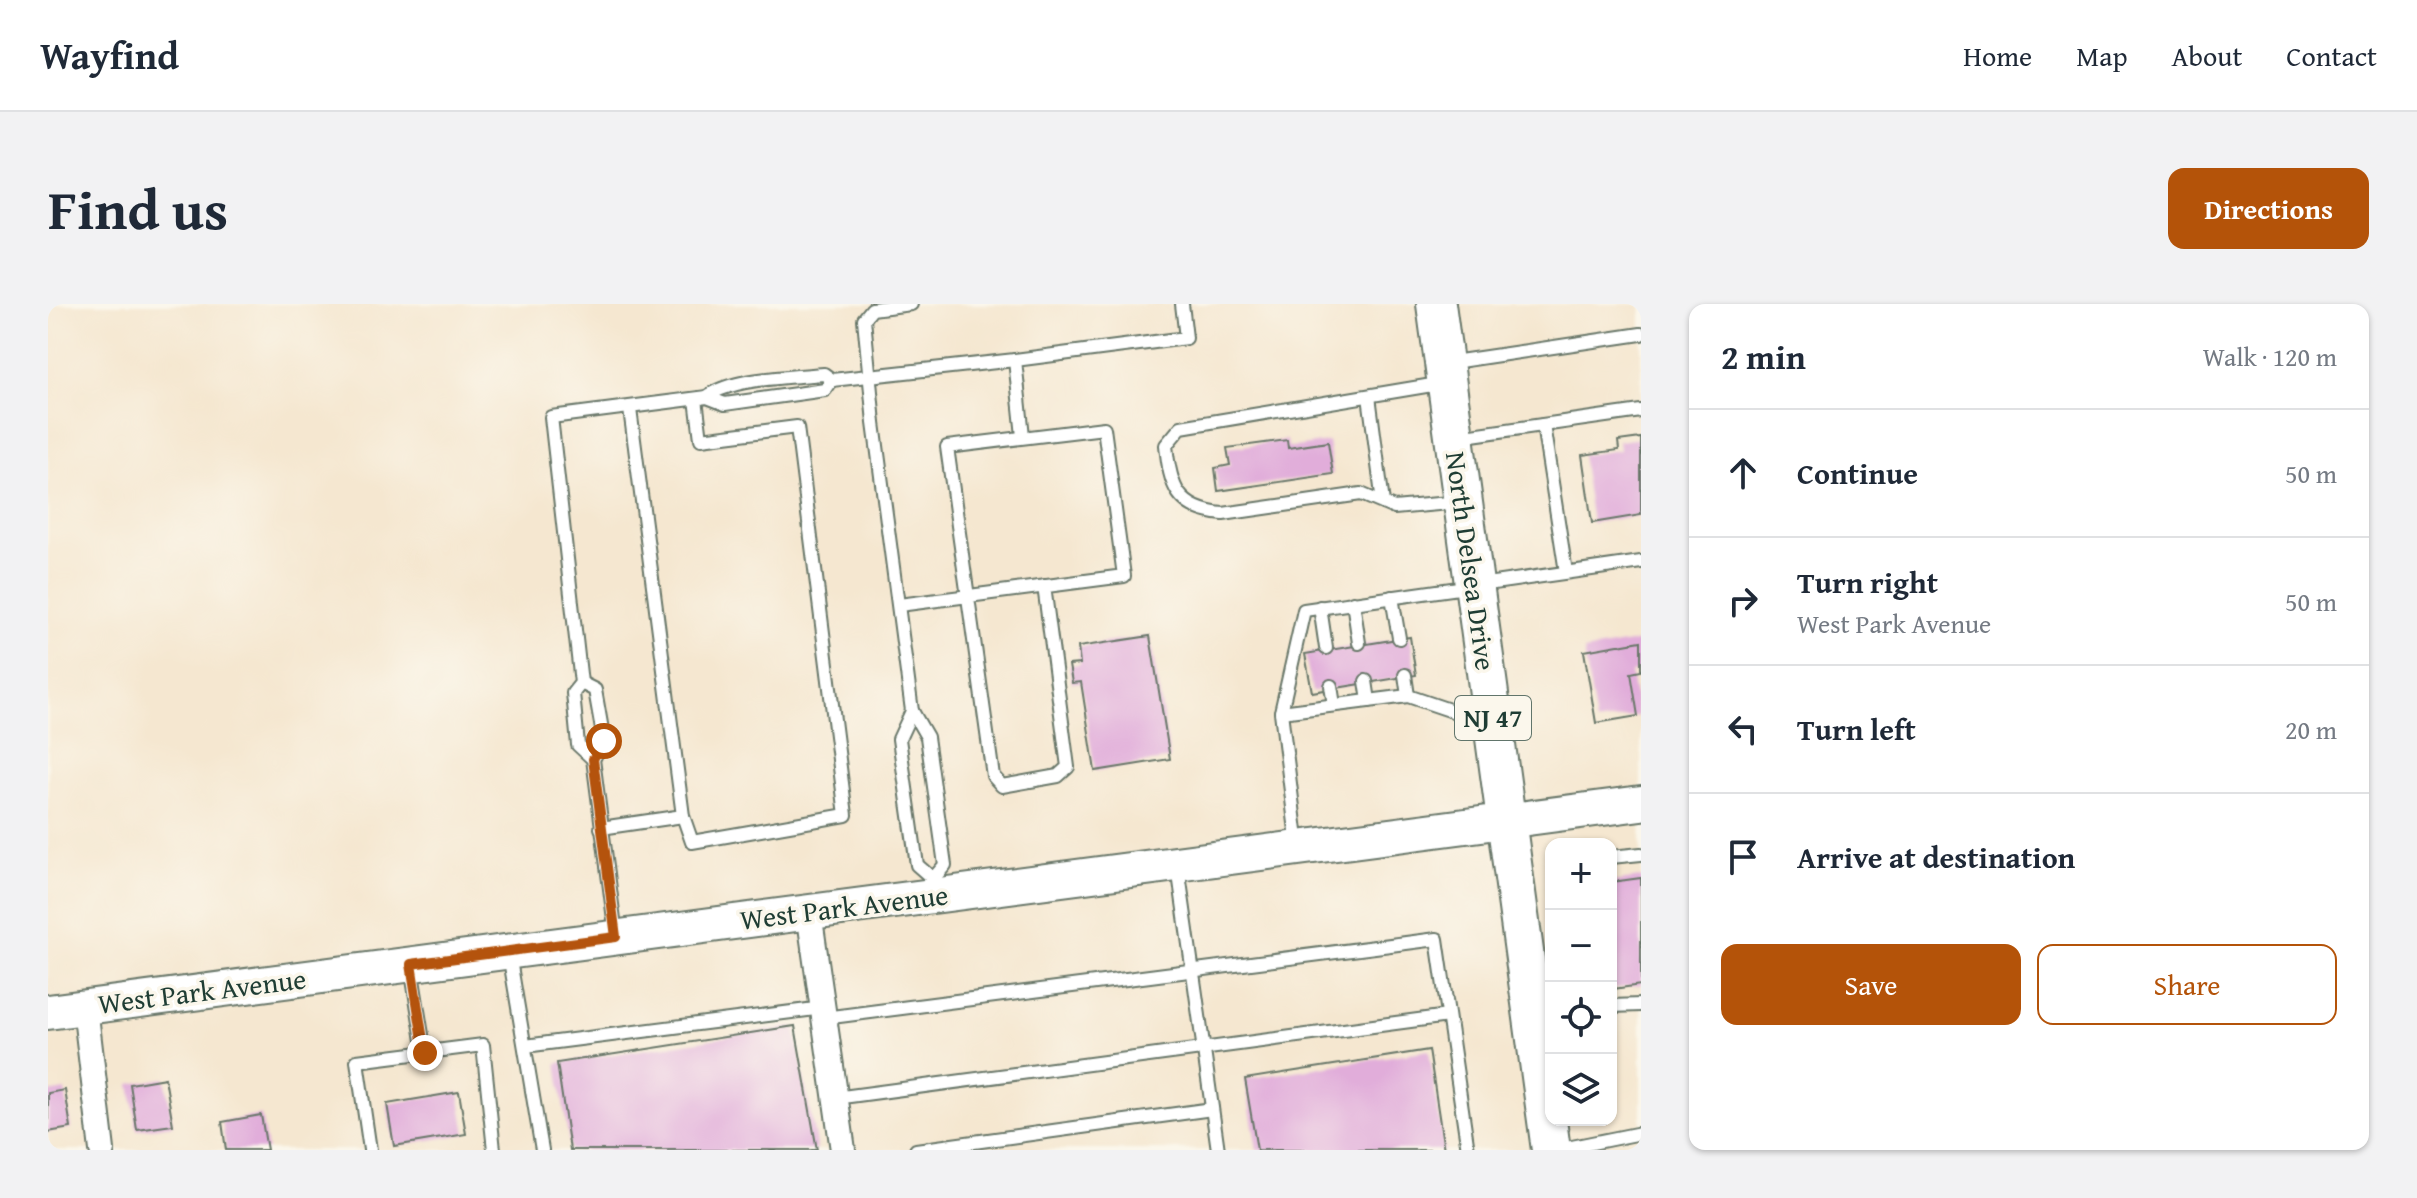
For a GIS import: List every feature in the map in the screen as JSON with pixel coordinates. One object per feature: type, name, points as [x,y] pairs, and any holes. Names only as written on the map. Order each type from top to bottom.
[{"type":"main road","name":"North Delsea Drive","points":[[1436,304],[1507,821],[1542,1008],[1554,1150]]},
{"type":"main road","name":"West Park Avenue","points":[[48,1012],[809,912],[934,887],[1178,863],[1641,803]]},
{"type":"street","points":[[809,912],[843,1150]]},
{"type":"street","points":[[85,1007],[102,1150]]},
{"type":"lane","points":[[911,304],[872,309],[864,319],[912,711],[927,737],[945,865],[934,887],[917,865],[899,739],[912,711]]},
{"type":"lane","points":[[593,759],[578,745],[573,693],[581,683],[551,417],[702,398],[718,388],[797,376],[824,374],[832,380],[1186,338],[1182,304]]},
{"type":"lane","points":[[1463,502],[1394,508],[1361,494],[1223,514],[1202,512],[1179,497],[1169,469],[1166,445],[1181,427],[1369,396],[1445,373],[1641,334]]},
{"type":"lane","points":[[1015,360],[1023,436]]},
{"type":"lane","points":[[1369,396],[1383,503]]},
{"type":"lane","points":[[630,409],[683,816],[692,842],[846,815],[797,427],[701,439],[702,398]]},
{"type":"lane","points":[[1454,437],[1641,411]]},
{"type":"lane","points":[[1543,425],[1566,572]]},
{"type":"lane","points":[[899,605],[969,596],[1044,586],[1124,576],[1104,428],[947,447],[969,596],[993,776],[1002,786],[1058,776],[1068,767],[1044,586]]},
{"type":"lane","points":[[1298,848],[1281,712],[1304,610],[1641,562]]},
{"type":"lane","points":[[1392,597],[1399,638]]},
{"type":"lane","points":[[1353,602],[1359,643]]},
{"type":"lane","points":[[1320,607],[1326,648]]},
{"type":"lane","points":[[1405,675],[1408,696]]},
{"type":"lane","points":[[1366,681],[1369,701]]},
{"type":"lane","points":[[581,683],[595,690],[604,741],[593,759],[616,937]]},
{"type":"lane","points":[[1331,686],[1334,705]]},
{"type":"lane","points":[[1281,712],[1408,696],[1493,725]]},
{"type":"lane","points":[[601,828],[683,816]]},
{"type":"lane","points":[[1617,856],[1641,854]]},
{"type":"lane","points":[[1178,863],[1218,1150]]},
{"type":"lane","points":[[525,1046],[1193,972],[1437,939],[1468,1150]]},
{"type":"lane","points":[[509,951],[542,1150]]},
{"type":"lane","points":[[411,964],[425,1053]]},
{"type":"lane","points":[[1617,1006],[1641,1005]]},
{"type":"lane","points":[[835,1098],[1448,1016]]},
{"type":"lane","points":[[370,1150],[357,1061],[483,1045],[494,1150]]},
{"type":"lane","points":[[916,1150],[1212,1109]]},
{"type":"lane","points":[[1554,1150],[1641,1133]]},
{"type":"building","points":[[1641,438],[1641,515],[1592,523],[1582,455],[1619,450],[1618,441]]},
{"type":"building","points":[[1287,440],[1288,448],[1328,442],[1333,474],[1218,491],[1215,468],[1230,465],[1227,448]]},
{"type":"building","points":[[1150,636],[1170,759],[1095,771],[1081,682],[1072,683],[1069,665],[1080,664],[1078,647]]},
{"type":"building","points":[[1410,637],[1416,675],[1312,692],[1305,654]]},
{"type":"building","points":[[1641,641],[1641,671],[1631,673],[1638,716],[1596,723],[1584,651]]},
{"type":"building","points":[[1641,878],[1641,985],[1617,988],[1617,910],[1617,881]]},
{"type":"building","points":[[795,1026],[817,1150],[570,1150],[557,1063]]},
{"type":"building","points":[[1429,1050],[1444,1150],[1257,1150],[1245,1079]]},
{"type":"building","points":[[165,1078],[173,1125],[137,1130],[130,1084]]},
{"type":"building","points":[[65,1090],[71,1128],[48,1132],[48,1093]]},
{"type":"building","points":[[459,1092],[466,1134],[394,1146],[387,1104]]},
{"type":"building","points":[[261,1115],[267,1150],[226,1150],[222,1122]]},
{"type":"route","points":[[425,1053],[411,964],[616,937],[593,759],[604,741]]}]
